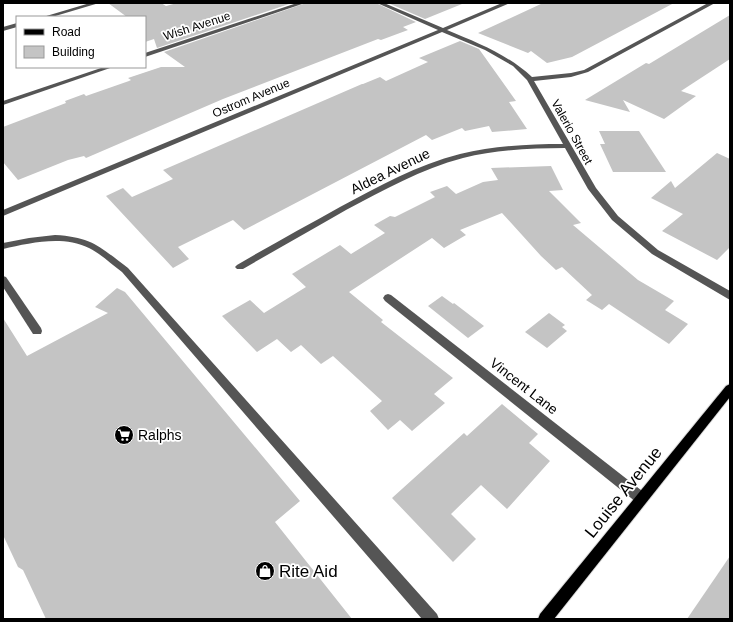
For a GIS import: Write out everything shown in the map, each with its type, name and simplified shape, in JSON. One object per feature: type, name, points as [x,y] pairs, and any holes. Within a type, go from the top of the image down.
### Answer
[{"type":"main road","name":"Louise Avenue","points":[[545,619],[730,389]]},
{"type":"street","points":[[50,16],[96,3]]},
{"type":"street","name":"Wish Avenue","points":[[146,55],[302,3]]},
{"type":"street","name":"Valerio Street","points":[[380,3],[498,54],[515,65],[530,79],[567,146],[596,195],[605,207],[623,226],[664,258],[730,296]]},
{"type":"street","name":"Ostrom Avenue","points":[[3,213],[507,3]]},
{"type":"street","points":[[530,79],[586,72],[712,3]]},
{"type":"street","points":[[3,29],[16,25]]},
{"type":"street","points":[[3,103],[107,68]]},
{"type":"street","name":"Aldea Avenue","points":[[240,267],[332,215],[418,170],[477,152],[516,147],[567,146]]},
{"type":"street","points":[[3,246],[26,240],[54,237],[81,242],[103,252],[125,270],[432,619]]},
{"type":"street","points":[[3,279],[37,331]]},
{"type":"street","name":"Vincent Lane","points":[[388,298],[641,498]]},
{"type":"building","points":[[108,3],[161,3],[166,6],[177,3],[292,3],[157,48],[154,39],[146,42],[146,16],[126,16]]},
{"type":"building","points":[[306,3],[376,3],[416,22],[403,27],[408,30],[381,40],[378,39],[223,99],[86,158],[84,156],[68,160],[18,180],[3,162],[3,127],[66,103],[65,101],[84,94],[86,96],[129,81],[131,80],[128,78],[161,67],[185,67],[164,52]]},
{"type":"building","points":[[388,3],[462,3],[462,4],[425,19]]},
{"type":"building","points":[[543,3],[674,3],[572,57],[547,63],[531,51],[528,53],[478,33]]},
{"type":"building","points":[[730,15],[730,59],[681,91],[696,96],[664,119],[623,100],[630,112],[585,100],[646,63],[649,64]]},
{"type":"building","points":[[460,41],[479,49],[516,101],[509,102],[527,129],[492,132],[489,126],[465,131],[462,128],[432,140],[426,135],[244,230],[233,220],[178,247],[189,259],[173,268],[106,196],[123,188],[132,197],[173,179],[163,170],[362,84],[380,77],[386,81],[428,62],[419,58]]},
{"type":"building","points":[[599,131],[639,131],[666,172],[613,172],[600,144],[605,144]]},
{"type":"building","points":[[717,153],[730,159],[730,247],[717,260],[662,231],[683,214],[651,198],[671,181],[675,188]]},
{"type":"building","points":[[551,166],[563,190],[549,191],[581,223],[573,225],[638,280],[674,301],[665,310],[688,324],[669,344],[609,304],[602,310],[586,300],[592,295],[562,267],[556,270],[541,256],[502,213],[460,230],[466,235],[444,248],[432,238],[349,292],[383,320],[381,322],[453,378],[434,394],[445,403],[412,431],[400,420],[388,430],[370,411],[382,401],[333,356],[321,364],[301,345],[291,352],[277,339],[257,352],[222,316],[250,300],[264,313],[306,287],[292,274],[340,245],[351,254],[385,233],[374,225],[390,216],[395,217],[435,197],[430,192],[447,186],[456,194],[483,182],[498,180],[491,168]]},
{"type":"building","name":"Ralphs","points":[[117,288],[125,292],[300,501],[275,522],[352,619],[46,619],[23,570],[18,567],[3,535],[3,318],[27,356],[108,313],[95,307]]},
{"type":"building","points":[[442,296],[453,304],[454,303],[484,326],[468,338],[428,306]]},
{"type":"building","points":[[549,313],[565,325],[562,327],[567,331],[547,348],[525,332]]},
{"type":"building","points":[[502,404],[538,434],[529,443],[550,461],[507,509],[481,485],[451,514],[476,539],[453,562],[392,498],[464,433],[467,436]]},
{"type":"building","points":[[730,556],[730,619],[687,619]]},
{"type":"place","name":"Ralphs","points":[[124,435]]},
{"type":"place","name":"Rite Aid","points":[[265,571]]}]
